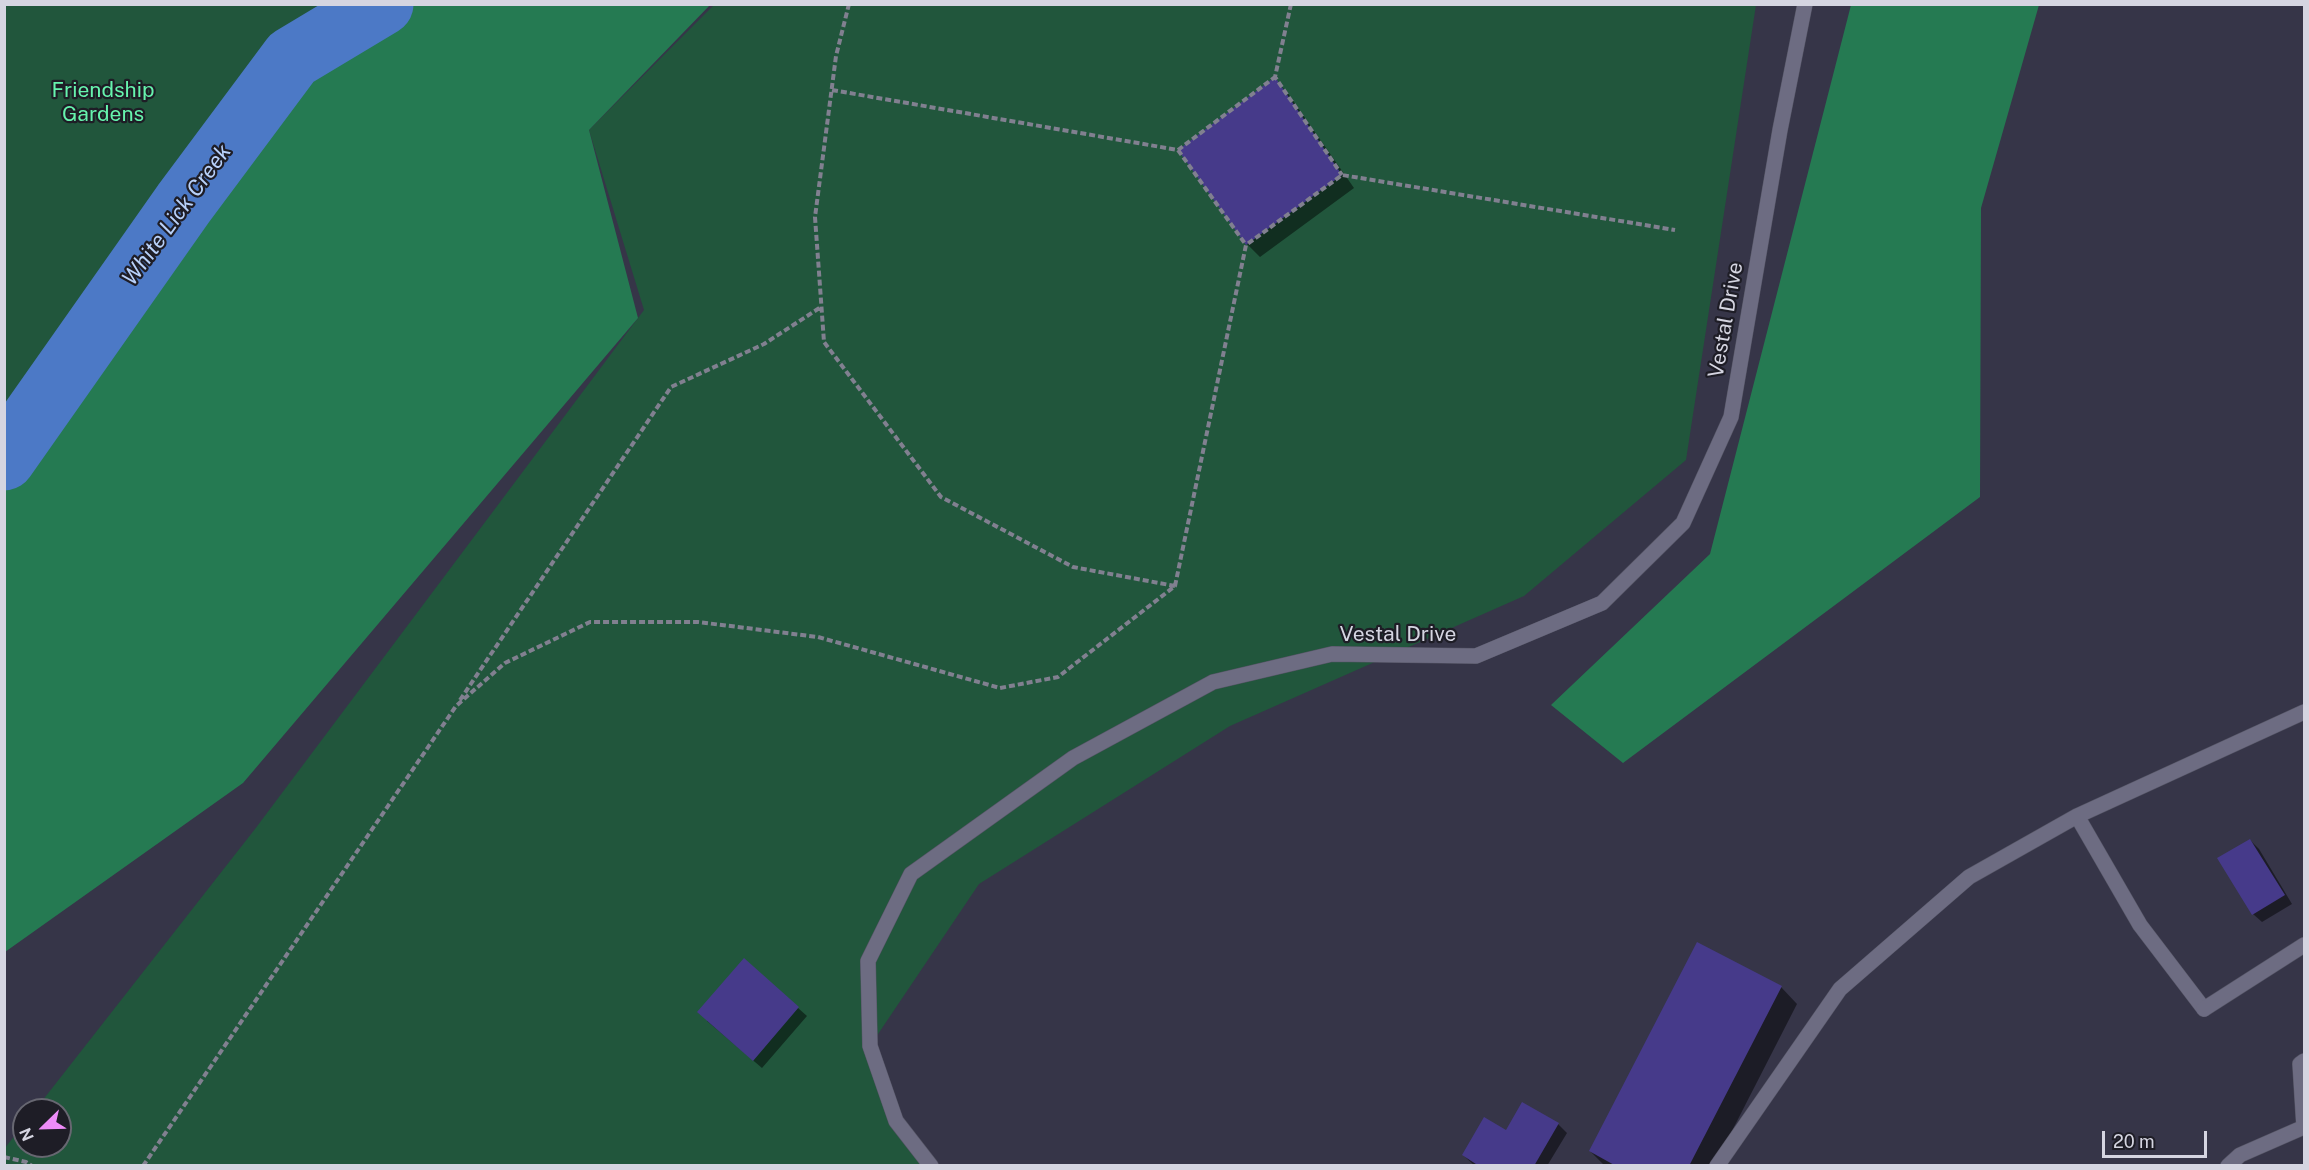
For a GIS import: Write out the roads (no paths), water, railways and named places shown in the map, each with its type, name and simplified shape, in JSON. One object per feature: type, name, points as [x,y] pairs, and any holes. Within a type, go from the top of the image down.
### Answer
[{"type":"street","name":"Vestal Drive","points":[[931,1166],[896,1121],[870,1046],[868,961],[911,874],[1073,758],[1213,682],[1332,654],[1476,656],[1602,603],[1683,523],[1731,417],[1804,4]]},
{"type":"street","points":[[1717,1166],[1840,989],[1969,877],[2077,816],[2304,712]]},
{"type":"street","points":[[2077,816],[2140,925],[2204,1009],[2304,945]]},
{"type":"street","points":[[2228,1166],[2240,1155],[2304,1127],[2300,1064],[2304,1061]]},
{"type":"waterway","name":"White Lick Creek","points":[[4,459],[184,203],[292,58],[382,4]]},
{"type":"park label","name":"Friendship Gardens","points":[[103,103]]}]
